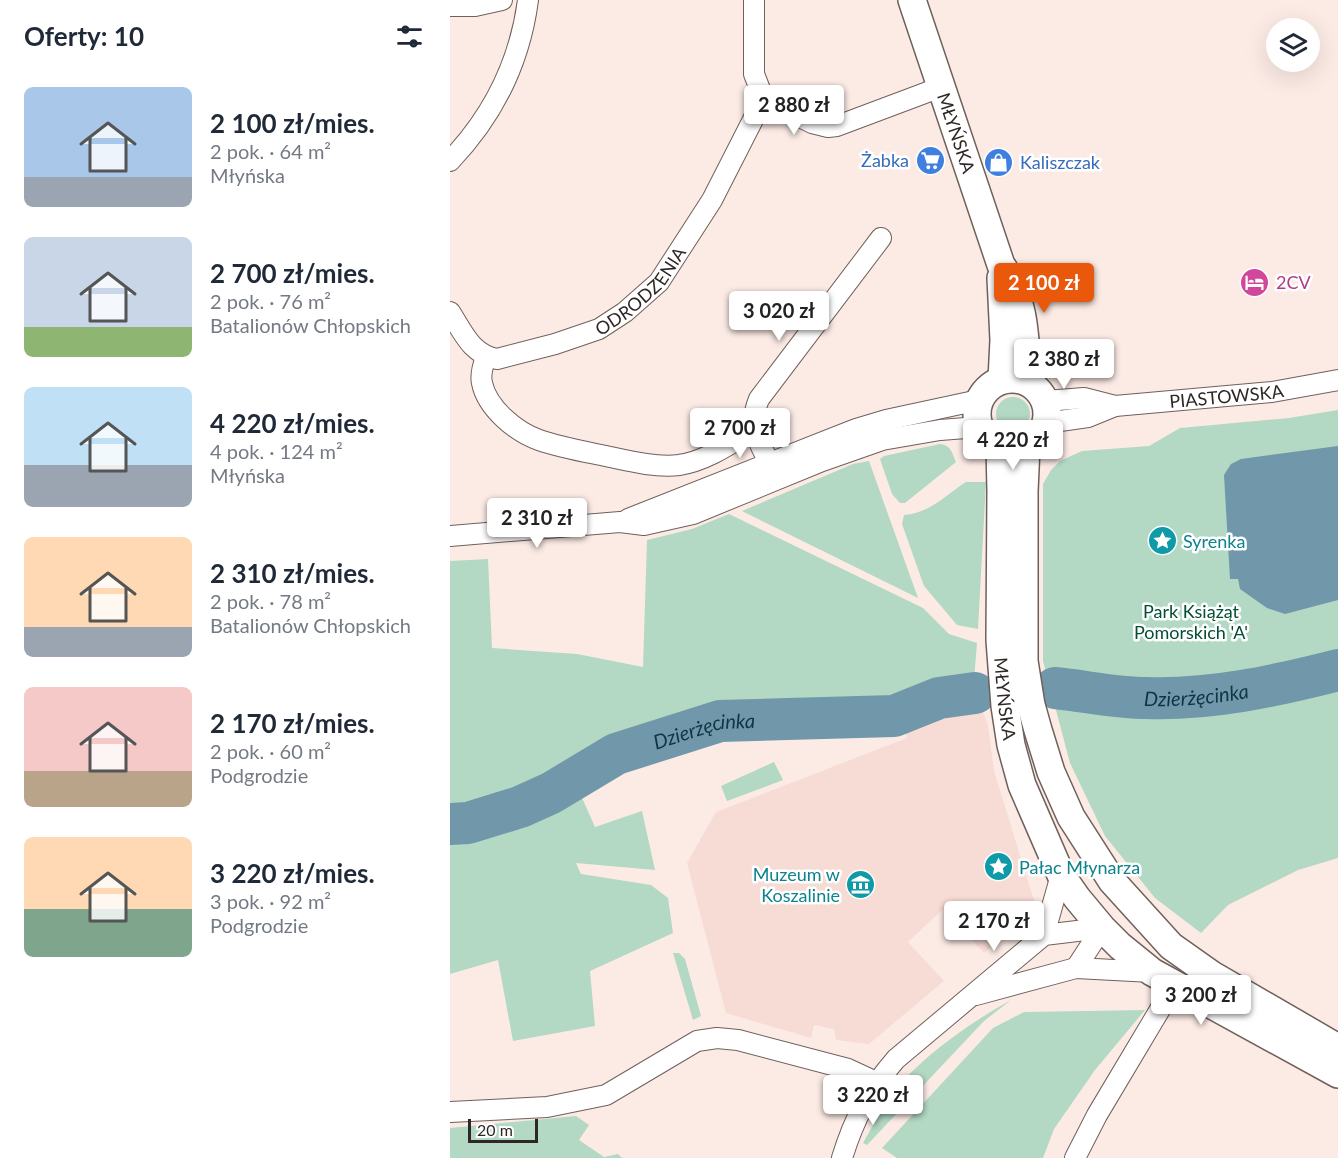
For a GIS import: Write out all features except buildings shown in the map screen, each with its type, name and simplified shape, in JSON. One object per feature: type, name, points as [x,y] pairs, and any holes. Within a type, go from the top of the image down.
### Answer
[{"type":"street","points":[[450,6],[475,6],[502,0]]},
{"type":"street","points":[[450,161],[477,128],[503,85],[519,46],[528,0]]},
{"type":"street","points":[[754,0],[754,74],[758,86],[765,96],[800,118],[828,127],[855,120],[941,87]]},
{"type":"street","name":"MŁYŃSKA","points":[[912,0],[1001,265],[1000,297],[1004,340],[1030,397]]},
{"type":"street","name":"ODRODZENIA","points":[[486,357],[497,359],[578,337],[599,328],[625,312],[659,282],[712,200],[765,96]]},
{"type":"street","points":[[769,462],[753,430],[753,414],[759,399],[881,237]]},
{"type":"street","points":[[450,312],[469,343],[486,357],[482,366],[482,383],[489,399],[500,414],[516,428],[537,439],[619,459],[666,465],[693,462],[708,456],[753,430]]},
{"type":"street","name":"PIASTOWSKA","points":[[1030,397],[1088,417],[1115,406],[1272,392],[1338,380]]},
{"type":"street","points":[[992,384],[1030,397],[1042,433],[1035,441],[1013,447],[984,436],[976,414],[979,400],[992,384]]},
{"type":"street","points":[[620,522],[856,429],[886,420],[979,400]]},
{"type":"street","points":[[450,536],[620,522],[644,525],[693,514],[822,461],[882,440],[940,430],[979,427]]},
{"type":"street","name":"MŁYŃSKA","points":[[1013,447],[1002,491],[1018,706],[1011,745],[1022,785],[1061,875],[1102,928],[1152,972],[1338,1074]]},
{"type":"street","name":"MŁYŃSKA","points":[[1018,706],[1071,817],[1112,881],[1171,946],[1212,975],[1338,1048]]},
{"type":"street","points":[[1044,935],[1061,875]]},
{"type":"street","points":[[1076,968],[1102,928],[1112,881]]},
{"type":"street","points":[[842,1158],[855,1119],[876,1082],[896,1059],[1044,935],[1102,928]]},
{"type":"street","name":"MŁYŃSKA","points":[[1102,928],[1171,946]]},
{"type":"street","points":[[968,998],[1076,968],[1152,972]]},
{"type":"street","points":[[1075,1158],[1097,1115],[1166,1001]]},
{"type":"street","points":[[450,1112],[547,1107],[606,1095],[697,1041],[717,1038],[738,1040],[848,1069],[876,1082]]},
{"type":"shaded area","name":"Muzeum w Koszalinie","points":[[981,707],[988,725],[994,771],[1035,904],[984,953],[943,909],[908,942],[944,981],[869,1044],[836,1040],[834,1029],[814,1025],[811,1038],[726,1013],[687,863],[716,812],[907,738],[903,720]]},
{"type":"green space","points":[[1013,397],[1025,402],[1030,414],[1025,426],[1013,431],[1001,426],[996,414],[1001,402]]},
{"type":"green space","name":"Park Książąt Pomorskich 'A'","points":[[1338,410],[1338,858],[1298,870],[1228,905],[1201,933],[1155,898],[1105,836],[1070,763],[1043,661],[1043,484],[1051,470],[1060,461],[1082,451],[1149,446],[1180,428],[1289,418]]},
{"type":"green space","points":[[940,444],[949,448],[956,462],[905,503],[900,503],[892,494],[880,459],[884,456]]},
{"type":"green space","points":[[869,461],[918,598],[742,511],[853,464]]},
{"type":"green space","points":[[966,482],[986,482],[978,629],[957,625],[924,586],[902,524],[904,515],[914,514],[930,507]]},
{"type":"green space","points":[[729,514],[923,608],[949,634],[977,643],[972,705],[693,727],[631,743],[549,794],[553,804],[579,791],[595,827],[642,811],[655,870],[576,863],[581,874],[651,885],[668,898],[673,933],[590,971],[595,1026],[513,1041],[498,960],[450,974],[450,561],[488,559],[492,648],[577,654],[643,667],[647,540],[692,529]]},
{"type":"green space","points":[[774,762],[783,780],[727,801],[721,786]]},
{"type":"green space","points":[[673,953],[679,953],[685,959],[701,1016],[693,1020]]},
{"type":"green space","points":[[1011,1000],[984,1021],[867,1145],[863,1143],[894,1091],[919,1065],[964,1029]]},
{"type":"green space","points":[[1145,1010],[1095,1070],[1054,1129],[1043,1158],[897,1158],[882,1148],[993,1028],[1024,1012]]},
{"type":"green space","points":[[576,1116],[589,1125],[579,1140],[604,1157],[618,1154],[622,1158],[450,1158],[450,1128]]},
{"type":"water","points":[[1338,446],[1338,600],[1285,614],[1267,608],[1240,589],[1238,579],[1230,579],[1224,475],[1231,464],[1241,459]]},
{"type":"water","points":[[878,703],[894,716],[892,727],[874,735],[846,731],[811,719]]},
{"type":"waterway","name":"Dzierżęcinka","points":[[1055,688],[1135,698],[1195,697],[1267,686],[1338,670]]},
{"type":"waterway","name":"Dzierżęcinka","points":[[450,824],[468,823],[520,807],[551,793],[616,754],[720,721],[894,716],[939,698],[975,693]]},
{"type":"place","name":"Żabka","points":[[930,160]]},
{"type":"place","name":"Kaliszczak","points":[[999,162]]},
{"type":"place","name":"2CV","points":[[1255,282]]},
{"type":"place","name":"Syrenka","points":[[1162,541]]},
{"type":"place","name":"Pałac Młynarza","points":[[998,867]]},
{"type":"place","name":"Muzeum w Koszalinie","points":[[861,884]]}]
